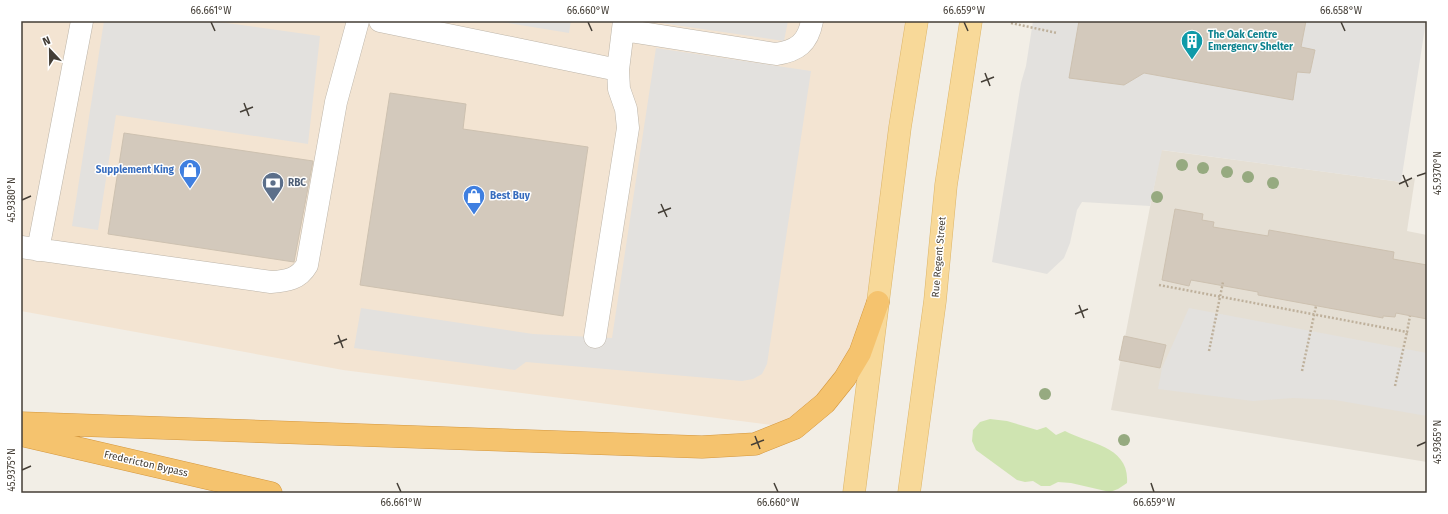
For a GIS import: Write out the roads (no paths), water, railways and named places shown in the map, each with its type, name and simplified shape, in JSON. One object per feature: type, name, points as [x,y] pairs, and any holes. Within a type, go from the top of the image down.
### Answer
[{"type":"highway","points":[[21,423],[694,447],[754,444],[795,428],[825,403],[845,378],[860,353],[878,302]]},
{"type":"highway","name":"Fredericton Bypass","points":[[21,435],[271,493]]},
{"type":"main road","points":[[854,493],[900,127],[917,21]]},
{"type":"main road","name":"Rue Regent Street","points":[[909,493],[935,301],[946,185],[971,21]]},
{"type":"lane","points":[[82,21],[30,249],[271,282],[284,282],[296,277],[303,272],[307,265],[336,102],[358,21]]},
{"type":"lane","points":[[380,21],[618,70]]},
{"type":"lane","points":[[595,337],[628,128],[626,109],[619,90],[618,70],[623,25],[776,54],[789,52],[800,46],[808,37],[812,21]]},
{"type":"place","name":"The Oak Centre Emergency Shelter","points":[[1192,60]]},
{"type":"place","name":"Supplement King","points":[[190,190]]},
{"type":"place","name":"RBC","points":[[273,202]]},
{"type":"place","name":"Best Buy","points":[[474,216]]}]
